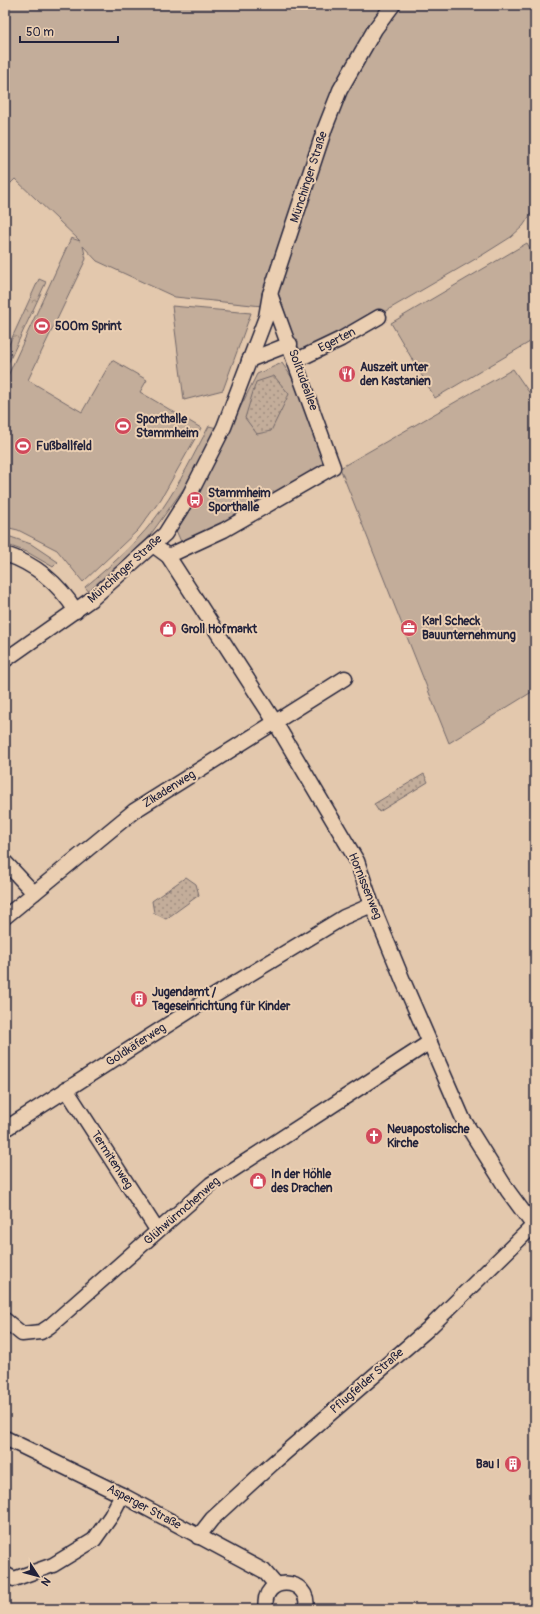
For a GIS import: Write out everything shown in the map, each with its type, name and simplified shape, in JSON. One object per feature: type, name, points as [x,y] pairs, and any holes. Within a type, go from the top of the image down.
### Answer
[{"type":"street","name":"Münchinger Straße","points":[[5,660],[76,612],[153,545],[164,534],[189,496],[214,450],[224,427],[266,317],[270,294],[325,128],[340,90],[375,28],[393,5]]},
{"type":"street","name":"Solitudeallee","points":[[270,294],[290,344],[334,467]]},
{"type":"street","name":"Egerten","points":[[295,361],[341,339],[379,317]]},
{"type":"street","points":[[249,360],[290,344]]},
{"type":"street","name":"Münchinger Straße","points":[[168,556],[224,530],[334,467]]},
{"type":"street","name":"Hornissenweg","points":[[153,545],[168,556],[275,722],[357,861],[372,905],[463,1118],[508,1191],[534,1225]]},
{"type":"street","points":[[5,554],[18,558],[54,582],[76,612]]},
{"type":"street","name":"Zikadenweg","points":[[5,917],[134,811],[345,678]]},
{"type":"street","points":[[5,862],[34,893]]},
{"type":"street","name":"Goldkäferweg","points":[[5,1129],[194,1008],[337,921],[372,905]]},
{"type":"street","name":"Glühwürmchenweg","points":[[5,1320],[22,1334],[41,1332],[104,1280],[211,1184],[430,1042]]},
{"type":"street","name":"Termitenweg","points":[[66,1089],[158,1230]]},
{"type":"street","name":"Pflugfelder Straße","points":[[198,1537],[212,1519],[272,1464],[428,1329],[534,1225]]},
{"type":"street","name":"Asperger Straße","points":[[5,1438],[122,1495],[264,1571],[276,1585]]},
{"type":"street","points":[[5,1574],[14,1578],[53,1565],[94,1540],[111,1516],[122,1495]]},
{"type":"street","points":[[266,1609],[266,1596],[276,1585],[286,1583],[296,1586],[304,1593],[307,1602],[306,1609]]},
{"type":"green space","points":[[5,5],[535,5],[535,208],[523,226],[511,237],[365,323],[307,351],[301,350],[295,342],[279,295],[262,306],[175,297],[97,261],[83,246],[86,259],[28,380],[82,412],[112,360],[147,380],[140,392],[201,428],[161,499],[138,530],[83,582],[57,550],[18,530],[5,527],[5,382],[71,238],[80,241],[15,179],[5,189]]},
{"type":"green space","points":[[527,243],[535,257],[535,339],[435,398],[391,323]]},
{"type":"green space","points":[[39,279],[46,282],[5,370],[5,353]]},
{"type":"green space","points":[[172,306],[251,313],[223,390],[184,400]]},
{"type":"green space","points":[[282,363],[301,391],[326,463],[223,525],[182,544],[175,528],[226,436],[257,374]]},
{"type":"green space","points":[[513,369],[535,401],[535,690],[449,743],[340,468]]},
{"type":"green space","points":[[274,376],[289,394],[271,431],[257,434],[245,418],[256,382]]},
{"type":"green space","points":[[209,426],[217,428],[184,488],[148,538],[90,593],[85,587],[126,551],[145,531],[162,509],[181,479]]},
{"type":"green space","points":[[5,535],[31,544],[58,562],[53,567],[27,552],[5,544]]},
{"type":"green space","points":[[424,774],[428,782],[379,812],[374,804]]},
{"type":"green space","points":[[186,877],[196,884],[199,895],[166,919],[154,913],[152,901]]},
{"type":"place","name":"500m Sprint","points":[[42,326]]},
{"type":"place","name":"Auszeit unter den Kastanien","points":[[347,374]]},
{"type":"place","name":"Sporthalle Stammheim","points":[[123,426]]},
{"type":"place","name":"Fußballfeld","points":[[23,446]]},
{"type":"place","name":"Stammheim Sporthalle","points":[[195,500]]},
{"type":"place","name":"Karl Scheck Bauunternehmung","points":[[409,628]]},
{"type":"place","name":"Groll Hofmarkt","points":[[168,629]]},
{"type":"place","name":"Jugendamt / Tageseinrichtung für Kinder","points":[[139,999]]},
{"type":"place","name":"Neuapostolische Kirche","points":[[374,1136]]},
{"type":"place","name":"In der Höhle des Drachen","points":[[258,1181]]},
{"type":"place","name":"Bau I","points":[[513,1464]]}]
